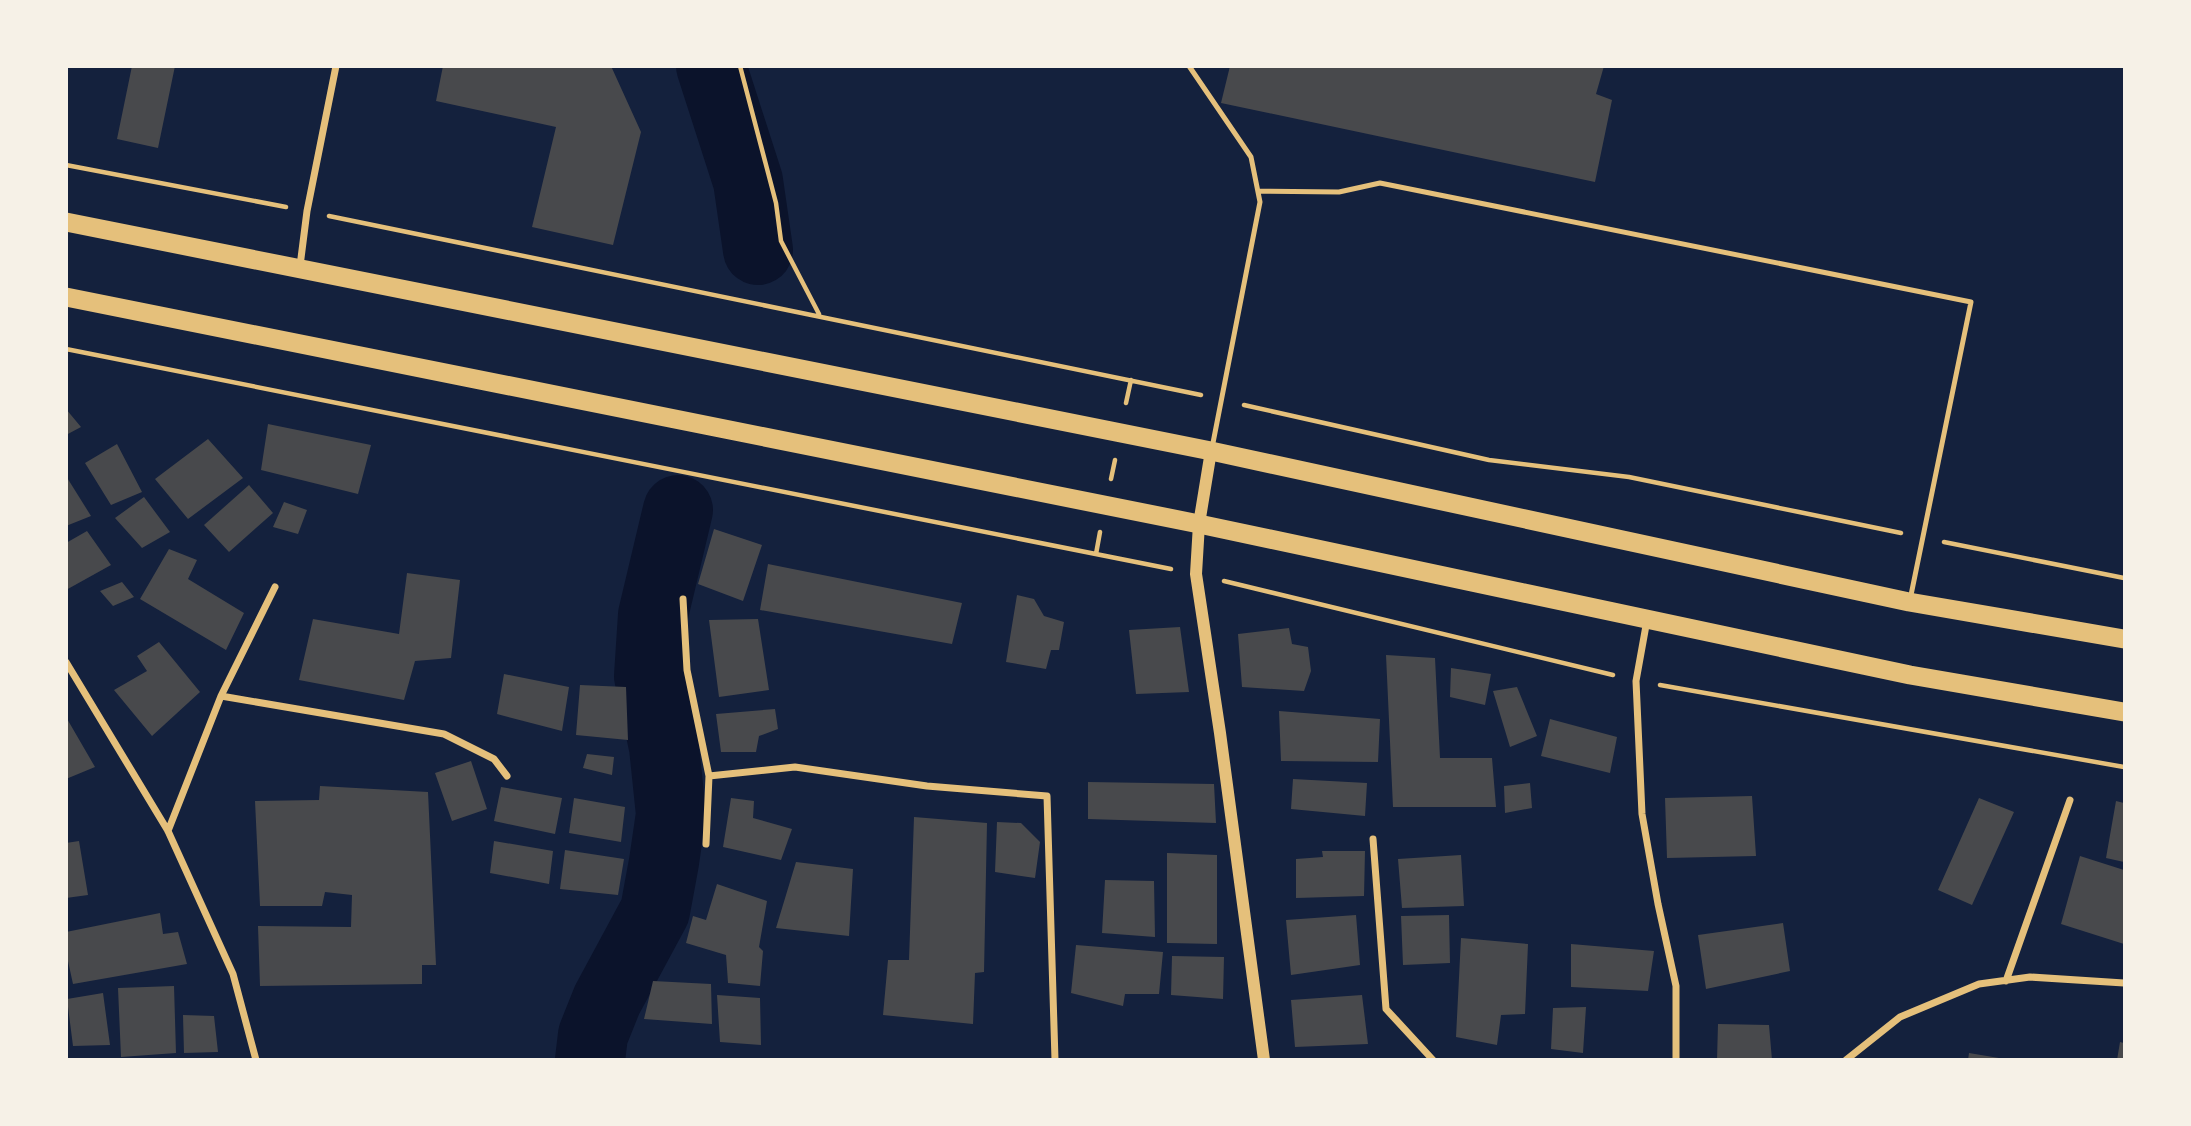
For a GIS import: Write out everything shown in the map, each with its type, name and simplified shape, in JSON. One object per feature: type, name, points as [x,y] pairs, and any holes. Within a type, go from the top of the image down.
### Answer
[{"type":"highway","points":[[66,222],[1211,451],[1909,602],[2124,639]]},
{"type":"highway","points":[[66,297],[1199,524],[1910,674],[2124,712]]},
{"type":"street","points":[[300,270],[307,211],[336,66]]},
{"type":"street","points":[[1211,451],[1199,524],[1196,574],[1264,1059]]},
{"type":"street","points":[[168,831],[221,696],[275,587]]},
{"type":"street","points":[[683,599],[687,670],[709,776],[706,844]]},
{"type":"street","points":[[1648,620],[1636,681],[1642,814],[1676,986],[1676,1059]]},
{"type":"street","points":[[66,662],[168,831],[233,974],[256,1059]]},
{"type":"street","points":[[221,696],[444,734],[494,759],[507,776]]},
{"type":"street","points":[[709,776],[794,767],[927,786],[1047,796],[1055,1059]]},
{"type":"street","points":[[2006,981],[2070,800]]},
{"type":"street","points":[[1373,839],[1386,1009],[1433,1059]]},
{"type":"street","points":[[1846,1059],[1899,1017],[1979,984],[2030,977],[2124,983]]},
{"type":"lane","points":[[1189,66],[1251,157],[1260,202],[1211,451]]},
{"type":"lane","points":[[1258,191],[1339,192],[1380,183],[1971,302],[1909,602]]},
{"type":"path","points":[[740,66],[776,202],[781,241],[819,315]]},
{"type":"path","points":[[66,165],[307,211]]},
{"type":"path","points":[[66,349],[1196,574],[1636,681],[2124,767]]},
{"type":"path","points":[[1096,555],[1131,380]]},
{"type":"building","points":[[132,66],[175,66],[158,148],[117,139]]},
{"type":"building","points":[[443,66],[611,66],[641,132],[613,245],[532,227],[556,127],[436,101]]},
{"type":"building","points":[[1230,66],[1604,66],[1596,94],[1612,100],[1595,182],[1221,103]]},
{"type":"building","points":[[66,409],[81,427],[66,435]]},
{"type":"building","points":[[268,424],[371,445],[358,494],[261,470]]},
{"type":"building","points":[[208,439],[243,478],[188,519],[155,479]]},
{"type":"building","points":[[117,444],[142,492],[111,505],[85,463]]},
{"type":"building","points":[[66,476],[91,516],[66,526]]},
{"type":"building","points":[[249,485],[273,513],[229,552],[204,525]]},
{"type":"building","points":[[144,497],[170,532],[142,548],[115,518]]},
{"type":"building","points":[[284,502],[307,510],[298,534],[273,527]]},
{"type":"building","points":[[714,529],[762,545],[743,601],[698,584]]},
{"type":"building","points":[[87,531],[111,565],[66,590],[66,543]]},
{"type":"building","points":[[169,549],[197,560],[188,579],[244,613],[226,650],[140,599]]},
{"type":"building","points":[[768,564],[962,603],[952,644],[760,610]]},
{"type":"building","points":[[407,573],[460,580],[451,658],[415,661],[404,700],[299,680],[313,619],[399,634]]},
{"type":"building","points":[[122,582],[134,597],[113,606],[100,591]]},
{"type":"building","points":[[1017,595],[1034,599],[1044,616],[1064,622],[1059,650],[1051,650],[1046,669],[1006,662]]},
{"type":"building","points":[[758,619],[769,690],[719,697],[709,620]]},
{"type":"building","points":[[1180,627],[1189,692],[1136,694],[1129,630]]},
{"type":"building","points":[[1289,628],[1292,644],[1308,647],[1311,671],[1304,691],[1242,687],[1238,634]]},
{"type":"building","points":[[159,642],[200,692],[152,736],[114,690],[147,671],[137,656]]},
{"type":"building","points":[[1386,655],[1435,658],[1440,758],[1492,758],[1496,807],[1393,807]]},
{"type":"building","points":[[1451,668],[1491,674],[1485,705],[1450,697]]},
{"type":"building","points":[[504,674],[569,687],[562,731],[497,714]]},
{"type":"building","points":[[580,685],[626,687],[628,740],[576,735]]},
{"type":"building","points":[[1517,687],[1537,736],[1510,747],[1493,691]]},
{"type":"building","points":[[775,709],[778,729],[759,736],[756,752],[721,752],[716,714]]},
{"type":"building","points":[[1279,711],[1380,719],[1378,762],[1281,761]]},
{"type":"building","points":[[66,717],[95,767],[66,779]]},
{"type":"building","points":[[1550,719],[1617,737],[1610,773],[1541,756]]},
{"type":"building","points":[[587,754],[614,757],[612,775],[583,768]]},
{"type":"building","points":[[471,761],[487,809],[452,821],[435,773]]},
{"type":"building","points":[[1293,779],[1367,783],[1365,816],[1291,809]]},
{"type":"building","points":[[1088,782],[1214,784],[1216,823],[1088,819]]},
{"type":"building","points":[[1530,783],[1532,808],[1505,813],[1504,786]]},
{"type":"building","points":[[320,786],[428,792],[436,965],[422,965],[422,984],[260,986],[258,926],[351,927],[352,895],[325,892],[322,906],[260,906],[255,801],[319,800]]},
{"type":"building","points":[[501,787],[562,798],[555,834],[494,821]]},
{"type":"building","points":[[1752,796],[1756,856],[1667,858],[1665,798]]},
{"type":"building","points":[[574,798],[625,807],[621,842],[569,833]]},
{"type":"building","points":[[731,798],[754,801],[753,818],[792,829],[781,860],[723,847]]},
{"type":"building","points":[[1979,798],[2014,812],[1972,905],[1938,890]]},
{"type":"building","points":[[2116,801],[2124,803],[2124,862],[2106,858]]},
{"type":"building","points":[[914,817],[987,823],[984,972],[975,973],[973,1024],[883,1015],[888,960],[909,960]]},
{"type":"building","points":[[997,822],[1021,823],[1040,842],[1035,878],[995,872]]},
{"type":"building","points":[[79,841],[88,895],[66,898],[66,843]]},
{"type":"building","points":[[494,841],[553,851],[549,884],[490,873]]},
{"type":"building","points":[[565,850],[624,859],[618,895],[560,889]]},
{"type":"building","points":[[1322,851],[1365,851],[1364,896],[1296,898],[1296,859],[1323,857]]},
{"type":"building","points":[[1167,853],[1217,855],[1217,944],[1167,943]]},
{"type":"building","points":[[1461,855],[1464,906],[1402,908],[1398,859]]},
{"type":"building","points":[[2080,856],[2124,870],[2124,944],[2061,924]]},
{"type":"building","points":[[796,862],[853,869],[849,936],[776,928]]},
{"type":"building","points":[[1105,880],[1154,881],[1155,937],[1102,933]]},
{"type":"building","points":[[717,884],[767,901],[759,947],[763,951],[760,986],[728,983],[726,955],[686,943],[693,916],[706,920]]},
{"type":"building","points":[[160,913],[163,934],[178,932],[187,964],[73,984],[66,952],[66,932]]},
{"type":"building","points":[[1356,915],[1360,965],[1291,975],[1286,920]]},
{"type":"building","points":[[1449,915],[1450,963],[1403,965],[1401,916]]},
{"type":"building","points":[[1783,923],[1790,971],[1706,989],[1698,935]]},
{"type":"building","points":[[1461,938],[1528,944],[1525,1014],[1501,1015],[1497,1045],[1456,1037]]},
{"type":"building","points":[[1571,944],[1654,951],[1648,991],[1571,987]]},
{"type":"building","points":[[1076,945],[1163,952],[1159,994],[1125,994],[1123,1006],[1071,993]]},
{"type":"building","points":[[1172,956],[1224,957],[1223,999],[1171,995]]},
{"type":"building","points":[[653,981],[711,984],[712,1024],[644,1019]]},
{"type":"building","points":[[174,986],[176,1053],[121,1057],[118,988]]},
{"type":"building","points":[[103,993],[110,1045],[73,1046],[67,999]]},
{"type":"building","points":[[717,995],[760,998],[761,1045],[720,1042]]},
{"type":"building","points":[[1362,995],[1368,1044],[1295,1047],[1291,1000]]},
{"type":"building","points":[[1586,1007],[1583,1053],[1551,1049],[1553,1008]]},
{"type":"building","points":[[183,1015],[214,1016],[218,1052],[184,1053]]},
{"type":"building","points":[[1718,1024],[1769,1025],[1772,1060],[1717,1060]]},
{"type":"building","points":[[2120,1042],[2124,1043],[2124,1060],[2117,1060]]},
{"type":"building","points":[[1969,1053],[1999,1058],[1999,1060],[1968,1060]]},
{"type":"waterway","points":[[711,66],[748,181],[758,250]]},
{"type":"waterway","points":[[590,1060],[593,1035],[607,1000],[655,911],[664,862],[671,814],[664,747],[649,676],[653,615],[678,510]]}]
